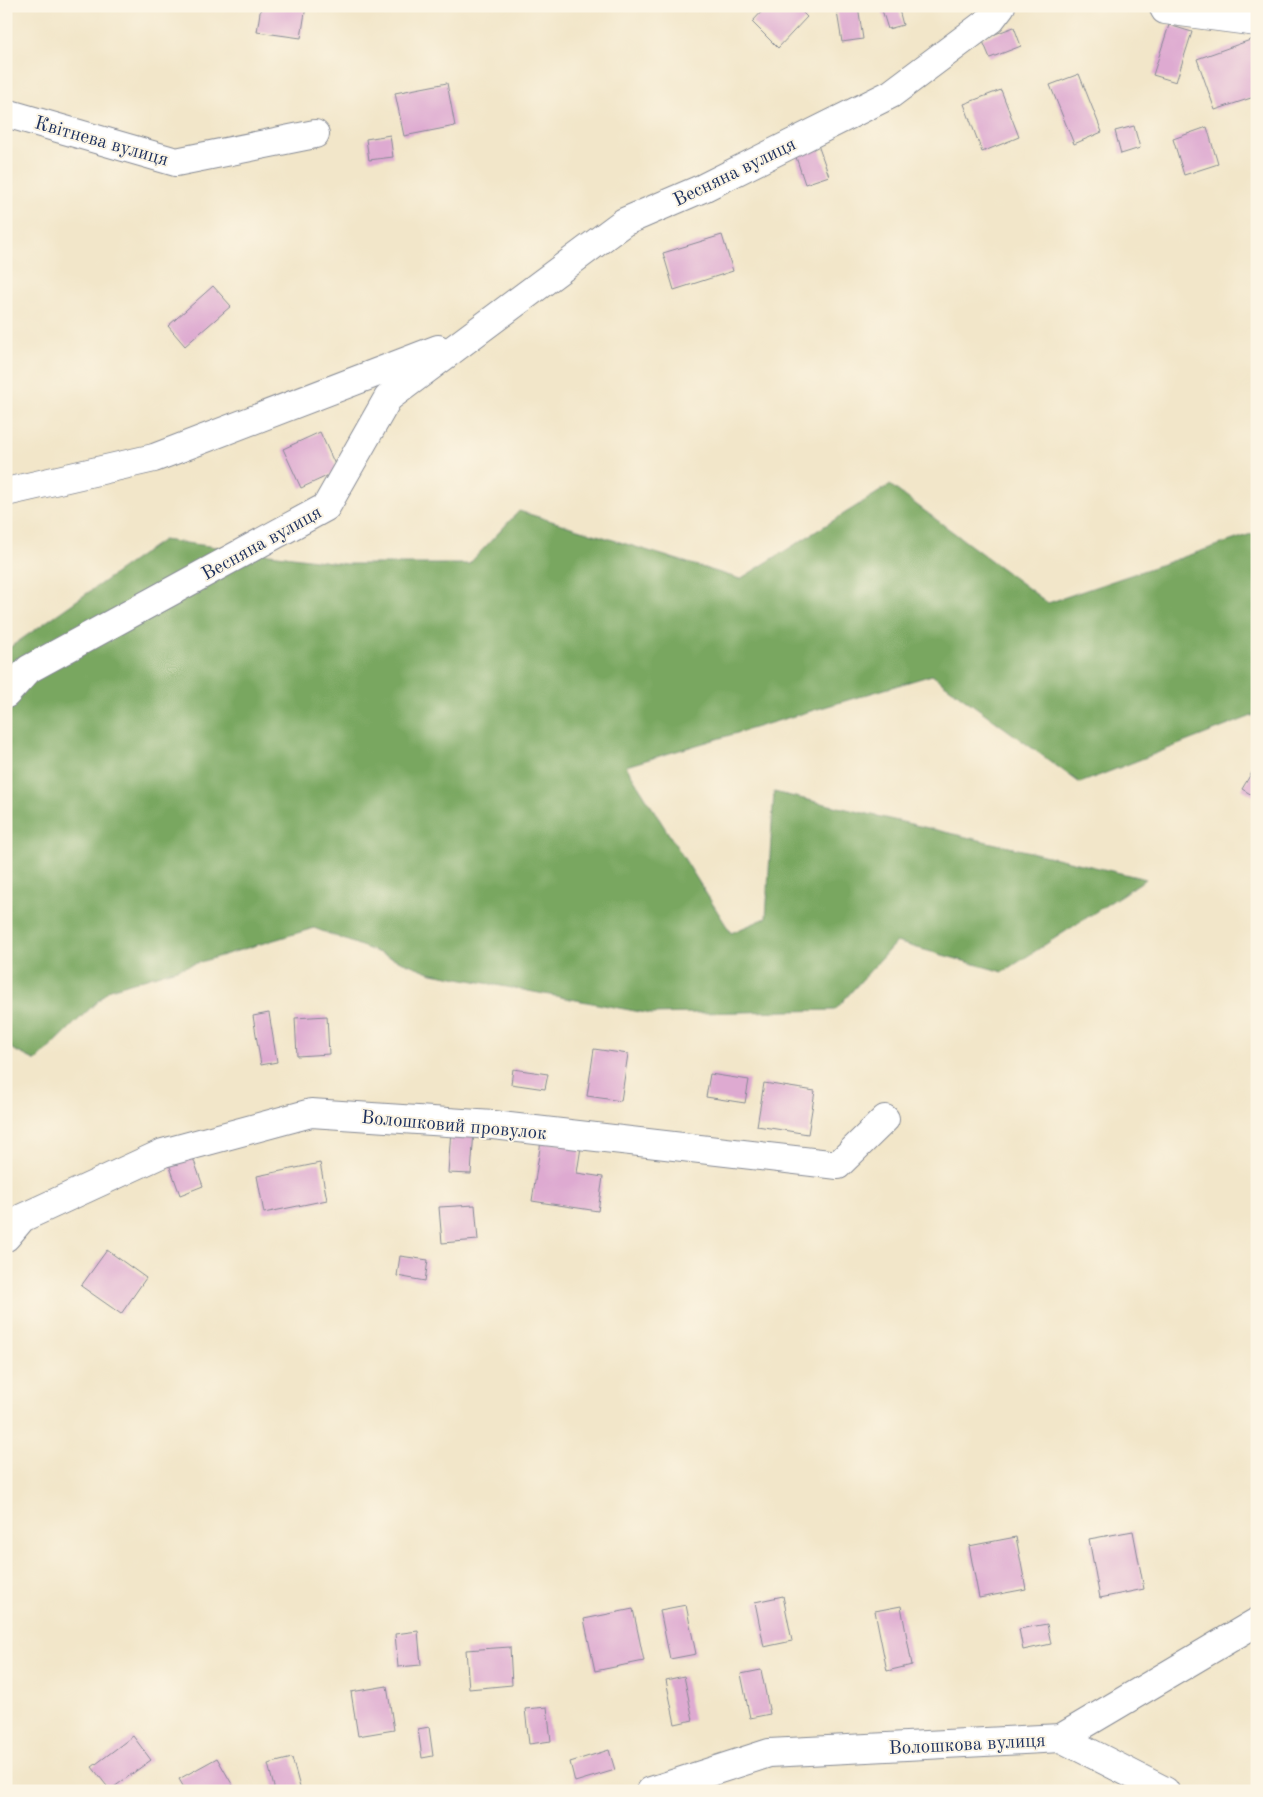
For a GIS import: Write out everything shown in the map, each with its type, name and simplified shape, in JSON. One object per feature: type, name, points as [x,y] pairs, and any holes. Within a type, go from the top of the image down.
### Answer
[{"type":"street","name":"Весняна вулиця","points":[[6,694],[29,669],[326,507],[388,398],[624,222],[704,188],[891,94],[991,19],[1001,6]]},
{"type":"street","points":[[1163,6],[1165,10],[1257,22]]},
{"type":"street","name":"Квітнева вулиця","points":[[6,113],[176,162],[316,134]]},
{"type":"street","name":"Весняна вулиця","points":[[6,492],[154,458],[468,338]]},
{"type":"street","name":"Волошковий провулок","points":[[14,1227],[163,1153],[311,1113],[493,1125],[838,1165],[885,1119]]},
{"type":"street","name":"Волошкова вулиця","points":[[651,1791],[769,1754],[1061,1738],[1257,1622]]},
{"type":"street","points":[[1061,1738],[1165,1791]]},
{"type":"green space","points":[[890,485],[1048,603],[1257,532],[1257,714],[1080,783],[932,675],[626,766],[731,933],[766,918],[774,792],[1146,879],[1003,972],[896,942],[835,1010],[651,1014],[432,973],[314,928],[110,989],[36,1061],[6,1046],[6,650],[163,540],[346,564],[469,564],[519,511],[740,579]]},
{"type":"building","points":[[261,6],[306,6],[301,38],[257,32]]},
{"type":"building","points":[[767,6],[796,6],[807,17],[778,48],[752,22]]},
{"type":"building","points":[[836,6],[858,6],[863,39],[842,42]]},
{"type":"building","points":[[898,6],[903,25],[888,29],[882,10]]},
{"type":"building","points":[[1169,25],[1192,32],[1176,82],[1153,75]]},
{"type":"building","points":[[1014,27],[1021,46],[990,58],[982,39]]},
{"type":"building","points":[[1256,38],[1257,96],[1215,110],[1197,59]]},
{"type":"building","points":[[1079,74],[1102,132],[1074,144],[1050,85]]},
{"type":"building","points":[[447,83],[455,126],[404,136],[395,93]]},
{"type":"building","points":[[1001,90],[1019,137],[982,152],[964,104]]},
{"type":"building","points":[[1134,126],[1140,148],[1121,154],[1115,131]]},
{"type":"building","points":[[1207,127],[1218,164],[1184,175],[1173,139]]},
{"type":"building","points":[[390,135],[393,157],[369,160],[366,139]]},
{"type":"building","points":[[817,142],[829,176],[805,184],[794,151]]},
{"type":"building","points":[[722,235],[733,271],[674,290],[663,253]]},
{"type":"building","points":[[213,286],[231,306],[185,346],[168,326]]},
{"type":"building","points":[[320,432],[338,471],[301,488],[283,449]]},
{"type":"building","points":[[1257,764],[1257,798],[1242,789]]},
{"type":"building","points":[[269,1013],[277,1062],[261,1065],[253,1016]]},
{"type":"building","points":[[327,1016],[329,1054],[297,1056],[295,1018]]},
{"type":"building","points":[[594,1049],[628,1054],[621,1101],[587,1096]]},
{"type":"building","points":[[513,1069],[548,1074],[545,1089],[511,1084]]},
{"type":"building","points":[[710,1074],[749,1080],[745,1103],[706,1097]]},
{"type":"building","points":[[764,1083],[815,1091],[808,1134],[757,1126]]},
{"type":"building","points":[[451,1129],[474,1130],[471,1174],[448,1173]]},
{"type":"building","points":[[541,1141],[581,1147],[577,1173],[603,1177],[598,1211],[532,1201]]},
{"type":"building","points":[[192,1155],[203,1186],[180,1195],[169,1164]]},
{"type":"building","points":[[320,1163],[327,1200],[264,1213],[257,1176]]},
{"type":"building","points":[[475,1205],[478,1240],[442,1243],[439,1207]]},
{"type":"building","points":[[107,1250],[146,1278],[121,1314],[81,1286]]},
{"type":"building","points":[[400,1256],[428,1260],[425,1281],[397,1276]]},
{"type":"building","points":[[1133,1531],[1144,1589],[1100,1598],[1089,1539]]},
{"type":"building","points":[[1016,1537],[1026,1589],[979,1598],[969,1546]]},
{"type":"building","points":[[783,1596],[792,1641],[764,1647],[755,1602]]},
{"type":"building","points":[[686,1605],[696,1654],[670,1659],[660,1610]]},
{"type":"building","points":[[901,1606],[912,1665],[887,1671],[875,1611]]},
{"type":"building","points":[[633,1609],[644,1661],[595,1671],[584,1619]]},
{"type":"building","points":[[1047,1624],[1051,1644],[1023,1650],[1019,1629]]},
{"type":"building","points":[[418,1631],[421,1665],[398,1667],[395,1634]]},
{"type":"building","points":[[510,1647],[512,1685],[469,1689],[466,1650]]},
{"type":"building","points":[[761,1670],[770,1714],[750,1718],[741,1674]]},
{"type":"building","points":[[684,1676],[693,1720],[675,1724],[666,1680]]},
{"type":"building","points":[[387,1686],[394,1730],[358,1736],[351,1692]]},
{"type":"building","points":[[547,1707],[551,1741],[529,1744],[525,1709]]},
{"type":"building","points":[[429,1727],[433,1756],[422,1758],[418,1729]]},
{"type":"building","points":[[133,1736],[151,1760],[110,1790],[92,1767]]},
{"type":"building","points":[[609,1750],[615,1770],[575,1782],[570,1762]]},
{"type":"building","points":[[217,1758],[236,1791],[186,1791],[179,1779]]},
{"type":"building","points":[[292,1758],[301,1791],[275,1791],[268,1764]]}]
